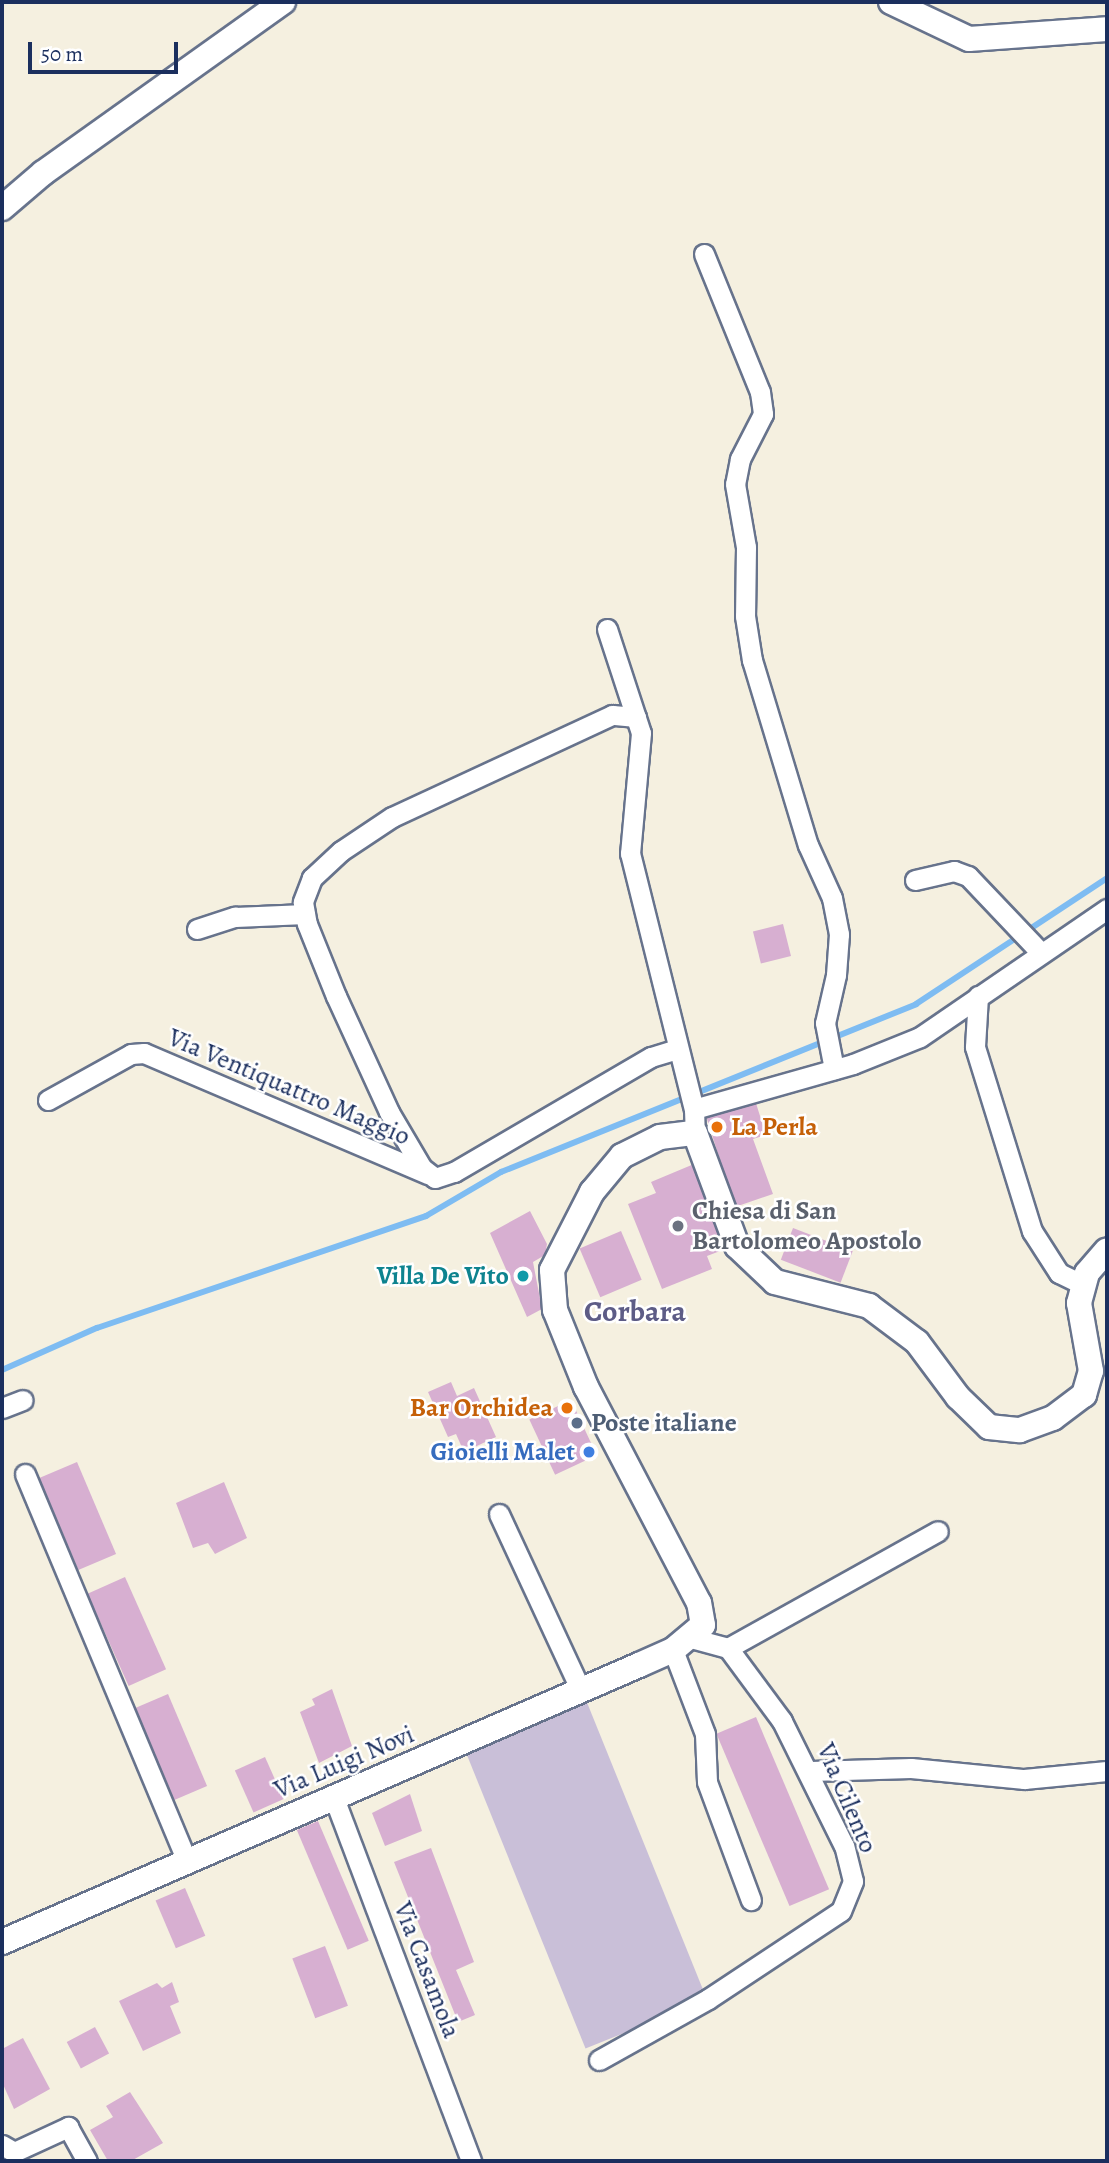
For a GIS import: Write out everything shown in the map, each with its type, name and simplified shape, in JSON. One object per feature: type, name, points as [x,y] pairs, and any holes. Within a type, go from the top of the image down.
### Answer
[{"type":"main road","points":[[2,208],[43,173],[283,2]]},
{"type":"main road","points":[[891,2],[969,39],[1107,29]]},
{"type":"main road","points":[[689,1637],[699,1603],[586,1387],[555,1310],[552,1270],[592,1192],[622,1156],[695,1121],[737,1246],[775,1282],[869,1306],[917,1342],[958,1397],[989,1427],[1020,1430],[1054,1418],[1084,1395],[1091,1371],[1079,1303],[1087,1273],[1107,1250]]},
{"type":"main road","name":"Via Luigi Novi","points":[[2,1942],[582,1691],[689,1637]]},
{"type":"street","points":[[704,254],[760,392],[763,414],[740,459],[735,484],[746,547],[745,616],[752,660],[800,819],[826,881],[837,922],[836,975],[825,1023],[834,1069]]},
{"type":"street","points":[[607,629],[640,733],[630,853],[695,1121],[920,1037],[978,996],[1028,939],[1107,909]]},
{"type":"street","points":[[636,717],[612,715],[392,817],[341,851],[312,878],[303,902],[336,996],[389,1112],[429,1173],[454,1172],[651,1057],[677,1049]]},
{"type":"street","points":[[915,880],[954,871],[968,876],[1028,939]]},
{"type":"street","points":[[197,929],[235,917],[305,914]]},
{"type":"street","points":[[978,996],[975,1046],[1032,1231],[1059,1273],[1084,1285]]},
{"type":"street","name":"Via Ventiquattro Maggio","points":[[48,1100],[131,1055],[144,1053],[429,1173]]},
{"type":"street","points":[[2,1408],[23,1400]]},
{"type":"street","points":[[25,1474],[187,1862]]},
{"type":"street","points":[[499,1514],[582,1691]]},
{"type":"street","points":[[751,1900],[707,1782],[705,1734],[689,1637],[729,1648],[938,1531]]},
{"type":"street","name":"Via Cilento","points":[[599,2060],[708,1999],[841,1911],[853,1881],[844,1846],[810,1771],[782,1721],[729,1648]]},
{"type":"street","points":[[810,1771],[911,1768],[1024,1779],[1107,1771]]},
{"type":"street","name":"Via Casamola","points":[[334,1798],[471,2161]]},
{"type":"street","points":[[2,2145],[14,2152],[68,2127],[87,2161]]},
{"type":"shaded area","points":[[586,1700],[707,1999],[586,2049],[465,1749]]},
{"type":"building","points":[[783,924],[791,956],[761,964],[753,931]]},
{"type":"building","points":[[755,1100],[766,1135],[753,1139],[773,1194],[735,1207],[706,1116]]},
{"type":"building","name":"Chiesa di San Bartolomeo Apostolo","points":[[694,1164],[728,1248],[707,1256],[712,1269],[662,1289],[628,1204],[656,1193],[651,1182]]},
{"type":"building","name":"Villa De Vito","points":[[530,1211],[547,1244],[545,1255],[533,1262],[542,1309],[527,1317],[490,1233]]},
{"type":"building","points":[[793,1228],[853,1251],[841,1283],[781,1260]]},
{"type":"building","points":[[621,1231],[642,1280],[600,1297],[580,1249]]},
{"type":"building","points":[[451,1382],[457,1396],[474,1388],[496,1437],[464,1452],[456,1434],[448,1437],[428,1392]]},
{"type":"building","points":[[571,1400],[597,1455],[555,1475],[529,1419]]},
{"type":"building","points":[[77,1462],[116,1554],[78,1570],[39,1478]]},
{"type":"building","points":[[224,1482],[247,1538],[215,1554],[208,1543],[193,1548],[176,1503]]},
{"type":"building","points":[[125,1577],[166,1669],[129,1686],[88,1594]]},
{"type":"building","points":[[332,1689],[352,1746],[319,1763],[300,1712],[315,1705],[312,1699]]},
{"type":"building","points":[[168,1694],[207,1786],[170,1802],[131,1710]]},
{"type":"building","points":[[756,1717],[829,1889],[789,1906],[716,1734]]},
{"type":"building","points":[[265,1757],[284,1799],[254,1812],[235,1770]]},
{"type":"building","points":[[410,1794],[422,1831],[385,1846],[372,1813]]},
{"type":"building","points":[[318,1821],[369,1941],[348,1950],[297,1830]]},
{"type":"building","points":[[431,1848],[474,1962],[456,1970],[475,2015],[458,2022],[394,1862]]},
{"type":"building","points":[[185,1888],[205,1936],[176,1948],[156,1901]]},
{"type":"building","points":[[325,1946],[348,2006],[315,2018],[292,1959]]},
{"type":"building","points":[[172,1982],[179,2002],[170,2006],[181,2033],[143,2051],[119,2001],[157,1983],[162,1988]]},
{"type":"building","points":[[95,2027],[109,2053],[81,2069],[67,2042]]},
{"type":"building","points":[[23,2038],[50,2089],[14,2109],[2,2082],[2,2049]]},
{"type":"building","points":[[130,2092],[163,2143],[131,2161],[108,2161],[90,2130],[113,2117],[106,2106]]},
{"type":"waterway","points":[[2,1370],[97,1328],[426,1216],[501,1172],[916,1004],[1107,878]]},
{"type":"place","name":"La Perla","points":[[717,1127]]},
{"type":"place","name":"Chiesa di San Bartolomeo Apostolo","points":[[678,1226]]},
{"type":"place","name":"Villa De Vito","points":[[523,1276]]},
{"type":"place","name":"Bar Orchidea","points":[[567,1408]]},
{"type":"place","name":"Poste italiane","points":[[577,1423]]},
{"type":"place","name":"Gioielli Malet","points":[[589,1452]]},
{"type":"district","name":"Corbara","points":[[635,1311]]}]
